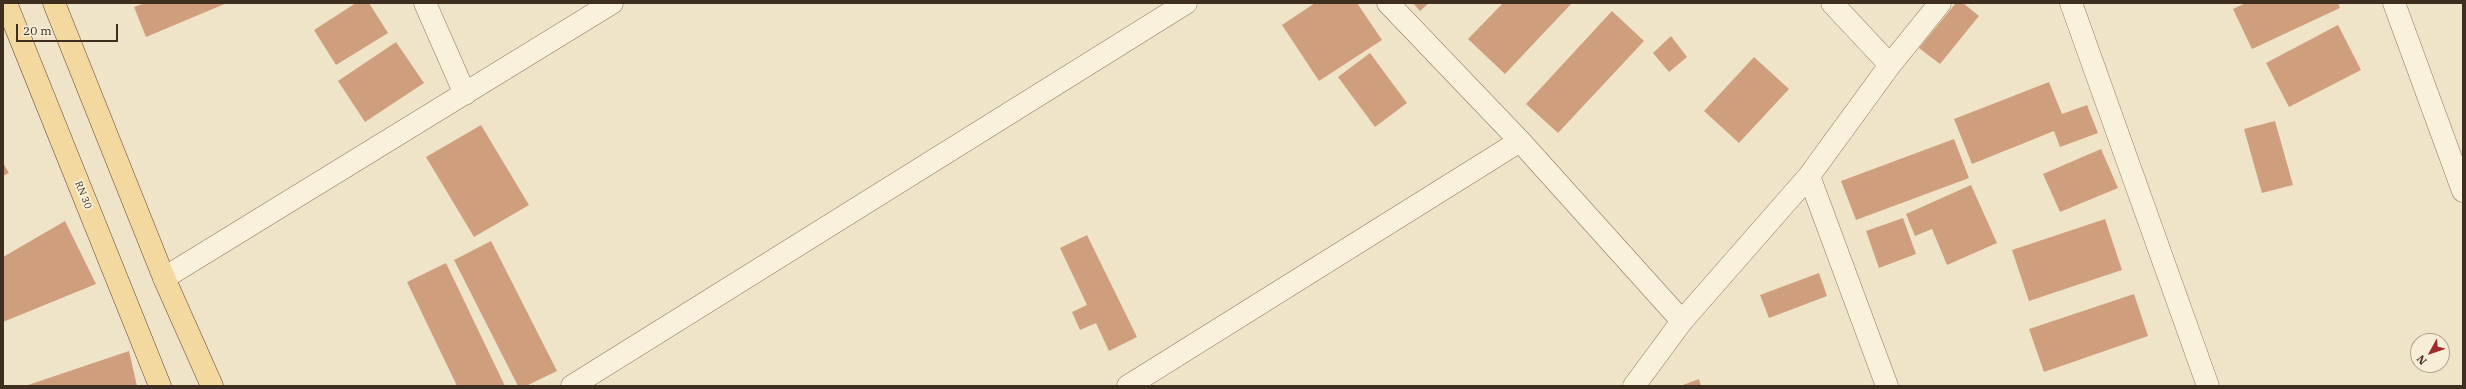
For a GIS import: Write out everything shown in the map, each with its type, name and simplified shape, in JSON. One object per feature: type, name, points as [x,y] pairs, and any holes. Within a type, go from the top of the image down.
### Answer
[{"type":"main road","name":"RN 30","points":[[6,3],[160,386]]},
{"type":"main road","points":[[54,3],[164,278],[212,386]]},
{"type":"street","points":[[425,3],[465,94]]},
{"type":"street","points":[[164,278],[612,3]]},
{"type":"street","points":[[572,386],[1186,3]]},
{"type":"street","points":[[1388,3],[1520,140],[1682,321]]},
{"type":"street","points":[[1832,3],[1890,65]]},
{"type":"street","points":[[1634,386],[1682,321],[1809,176],[1890,65],[1940,3]]},
{"type":"street","points":[[2071,3],[2208,386]]},
{"type":"street","points":[[2394,3],[2463,191]]},
{"type":"street","points":[[1128,386],[1520,140]]},
{"type":"street","points":[[1809,176],[1887,386]]},
{"type":"building","points":[[145,3],[227,3],[146,37],[134,7]]},
{"type":"building","points":[[356,3],[369,3],[388,33],[336,65],[314,30]]},
{"type":"building","points":[[1315,3],[1357,3],[1382,40],[1319,81],[1282,25]]},
{"type":"building","points":[[1413,3],[1429,3],[1420,11]]},
{"type":"building","points":[[1503,3],[1572,3],[1505,74],[1468,39]]},
{"type":"building","points":[[1956,3],[1963,3],[1979,16],[1940,64],[1919,48]]},
{"type":"building","points":[[2246,3],[2338,3],[2340,8],[2252,49],[2233,9]]},
{"type":"building","points":[[1612,11],[1644,41],[1558,133],[1526,104]]},
{"type":"building","points":[[2338,25],[2361,70],[2289,107],[2266,63]]},
{"type":"building","points":[[1671,36],[1687,57],[1669,72],[1653,53]]},
{"type":"building","points":[[396,42],[424,83],[365,122],[338,81]]},
{"type":"building","points":[[1370,53],[1407,103],[1375,127],[1338,77]]},
{"type":"building","points":[[1754,57],[1789,89],[1739,143],[1704,111]]},
{"type":"building","points":[[2049,82],[2062,114],[2087,105],[2098,133],[2060,147],[2054,131],[1972,164],[1954,119]]},
{"type":"building","points":[[2275,121],[2293,185],[2262,193],[2244,129]]},
{"type":"building","points":[[481,125],[529,205],[474,237],[426,157]]},
{"type":"building","points":[[1954,139],[1969,178],[1856,220],[1841,181]]},
{"type":"building","points":[[2101,149],[2118,188],[2060,212],[2043,174]]},
{"type":"building","points":[[3,163],[9,173],[3,176]]},
{"type":"building","points":[[1971,185],[1997,243],[1947,265],[1932,229],[1915,236],[1906,214]]},
{"type":"building","points":[[1903,218],[1916,254],[1879,268],[1866,231]]},
{"type":"building","points":[[2105,219],[2122,270],[2029,301],[2012,250]]},
{"type":"building","points":[[65,221],[96,284],[3,322],[3,257]]},
{"type":"building","points":[[1087,235],[1137,337],[1109,351],[1096,323],[1080,330],[1072,312],[1087,305],[1060,248]]},
{"type":"building","points":[[491,241],[557,371],[526,386],[518,386],[454,260]]},
{"type":"building","points":[[446,263],[505,386],[457,386],[407,282]]},
{"type":"building","points":[[1819,273],[1827,296],[1769,318],[1760,295]]},
{"type":"building","points":[[2134,294],[2148,336],[2044,372],[2029,329]]},
{"type":"building","points":[[129,351],[137,386],[25,386]]},
{"type":"building","points":[[1699,379],[1701,386],[1680,386]]}]
